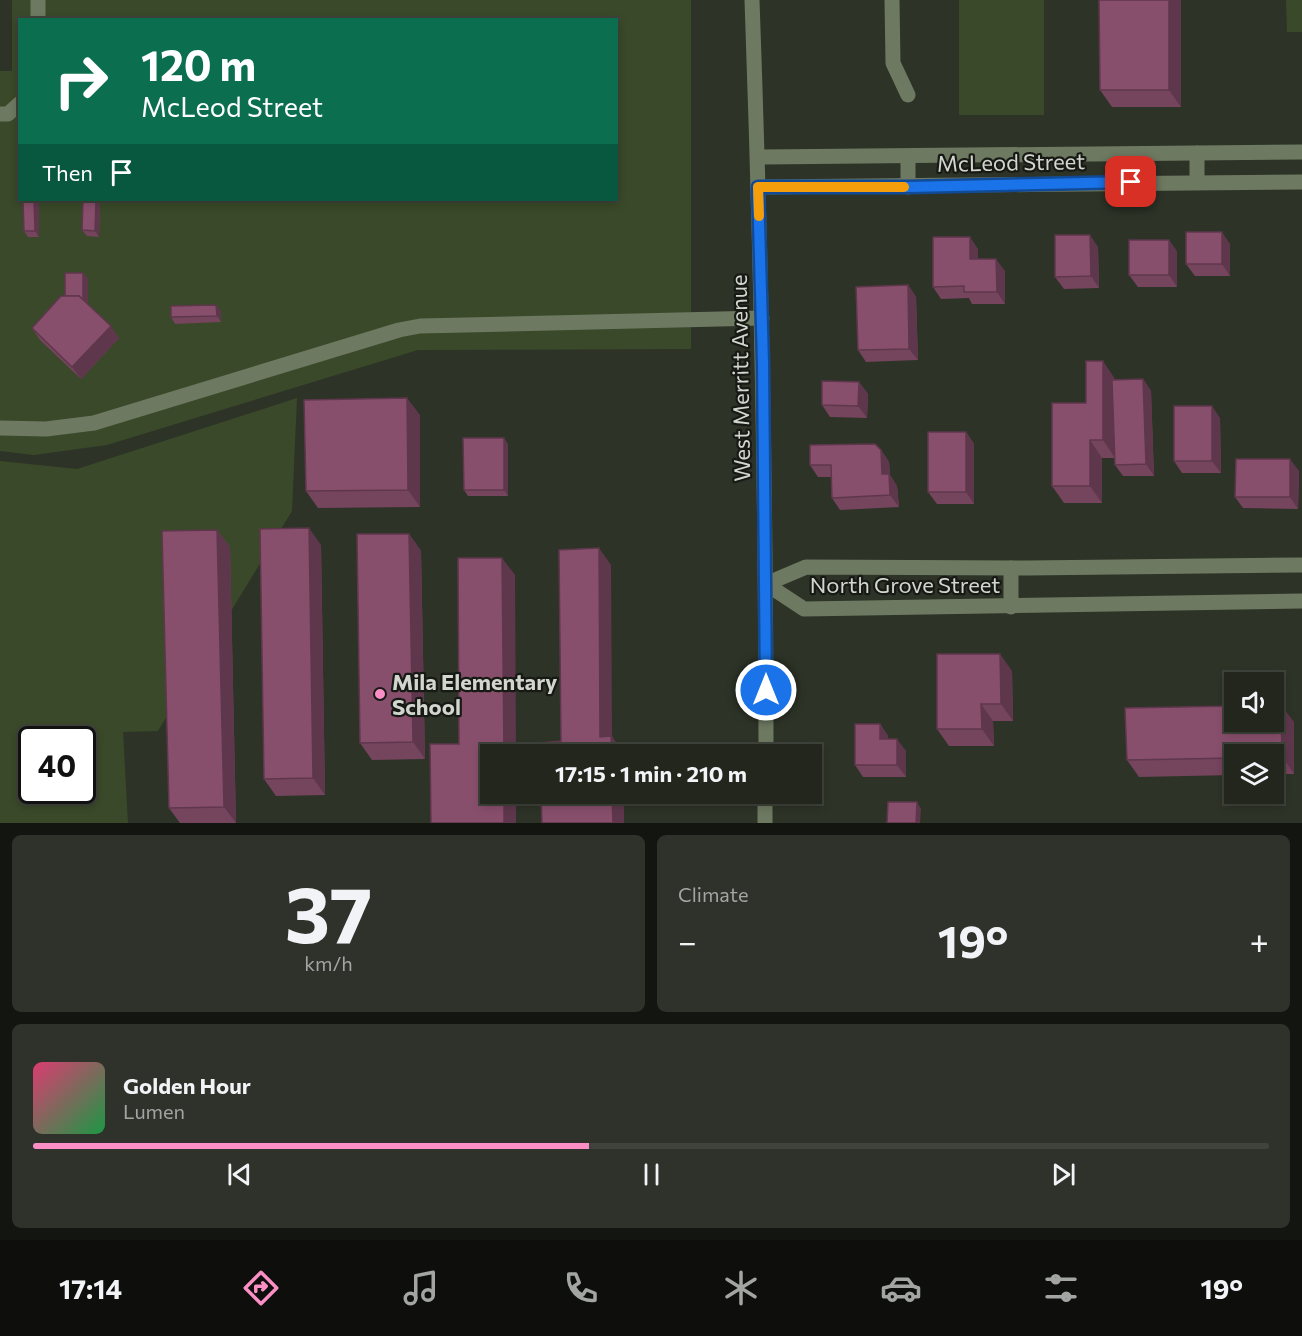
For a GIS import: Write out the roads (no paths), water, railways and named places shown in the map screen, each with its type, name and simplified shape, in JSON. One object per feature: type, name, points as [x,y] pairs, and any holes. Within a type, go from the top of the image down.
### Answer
[{"type":"street","points":[[38,0],[38,18]]},
{"type":"street","name":"West Merritt Avenue","points":[[752,0],[762,318],[766,744]]},
{"type":"street","points":[[892,0],[893,63],[908,95]]},
{"type":"street","points":[[0,114],[8,114],[18,105]]},
{"type":"street","name":"McLeod Street","points":[[758,157],[1302,152]]},
{"type":"street","points":[[1197,153],[1197,182]]},
{"type":"street","points":[[908,156],[908,187]]},
{"type":"street","name":"McLeod Street","points":[[758,187],[1302,182]]},
{"type":"street","points":[[0,428],[46,429],[94,423],[399,330],[420,326],[762,318]]},
{"type":"street","name":"North Grove Street","points":[[766,584],[806,567],[1011,568],[1302,565]]},
{"type":"street","points":[[1011,568],[1011,607]]},
{"type":"street","name":"North Grove Street","points":[[766,584],[804,609],[1302,601]]},
{"type":"street","points":[[765,804],[765,823]]},
{"type":"place","name":"Mila Elementary School","points":[[380,694]]}]
